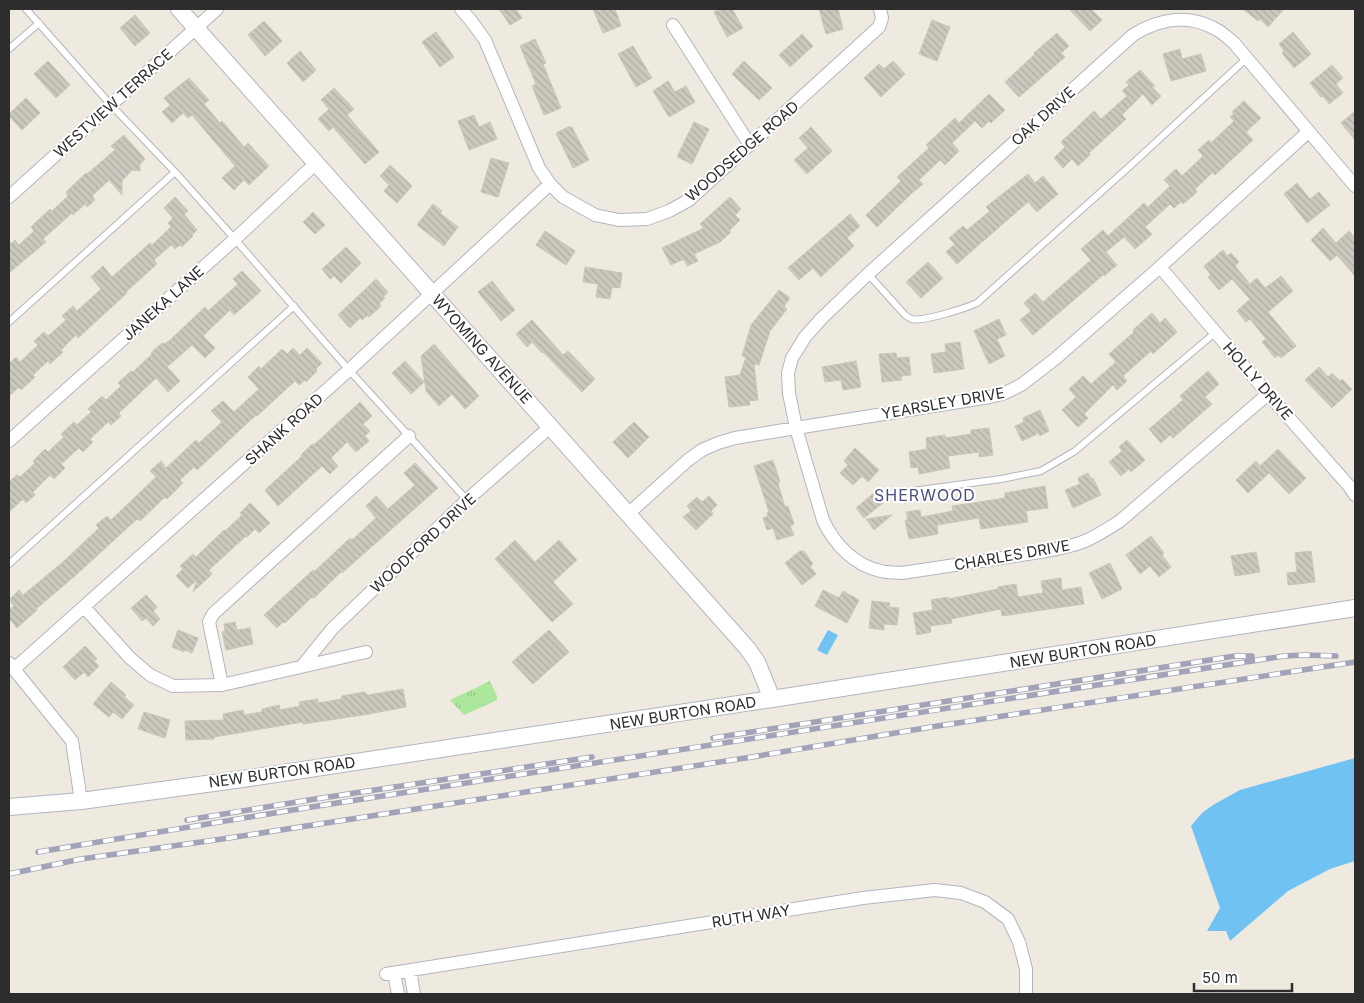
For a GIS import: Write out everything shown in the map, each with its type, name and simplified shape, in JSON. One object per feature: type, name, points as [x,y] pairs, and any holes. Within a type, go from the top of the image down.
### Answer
[{"type":"street","name":"WYOMING AVENUE","points":[[178,9],[747,648],[757,662],[772,699]]},
{"type":"street","name":"WESTVIEW TERRACE","points":[[9,197],[217,9]]},
{"type":"street","name":"WOODSEDGE ROAD","points":[[460,9],[485,40],[539,168],[550,184],[563,197],[596,215],[619,220],[646,219],[669,211],[689,200],[879,27],[882,18],[880,9]]},
{"type":"street","name":"OAK DRIVE","points":[[796,428],[789,393],[788,373],[792,358],[805,337],[868,274],[1133,35],[1146,27],[1177,14],[1219,31],[1234,43],[1355,186]]},
{"type":"street","points":[[673,25],[750,145]]},
{"type":"street","name":"YEARSLEY DRIVE","points":[[628,514],[688,460],[702,450],[718,443],[735,438],[975,400],[1006,393],[1021,385],[1042,370],[1160,267],[1308,132]]},
{"type":"street","name":"JANEKA LANE","points":[[9,441],[235,239],[316,163]]},
{"type":"street","name":"SHANK ROAD","points":[[11,666],[84,607],[349,370],[550,184]]},
{"type":"street","name":"HOLLY DRIVE","points":[[1160,267],[1355,495]]},
{"type":"street","name":"CHARLES DRIVE","points":[[796,428],[823,520],[837,544],[866,566],[882,572],[902,573],[1041,552],[1084,542],[1120,521],[1268,394]]},
{"type":"street","name":"WOODFORD DRIVE","points":[[302,666],[333,628],[467,500],[551,426]]},
{"type":"street","points":[[222,685],[209,622],[213,614],[409,436]]},
{"type":"street","points":[[84,607],[130,658],[150,675],[173,686],[222,685],[366,652]]},
{"type":"street","name":"NEW BURTON ROAD","points":[[9,807],[81,801],[262,776],[1355,608]]},
{"type":"street","points":[[11,666],[72,742],[81,801]]},
{"type":"street","name":"RUTH WAY","points":[[398,994],[390,974],[863,898],[935,890],[961,893],[985,902],[1008,919],[1019,942],[1026,968],[1026,994]]},
{"type":"street","points":[[410,970],[414,994]]},
{"type":"lane","points":[[26,9],[111,105],[175,172],[349,370],[467,500]]},
{"type":"lane","points":[[9,49],[39,23]]},
{"type":"lane","points":[[868,274],[905,315],[912,319],[921,319],[968,308],[977,303],[1247,58]]},
{"type":"lane","points":[[9,322],[175,172]]},
{"type":"lane","points":[[9,564],[294,306]]},
{"type":"lane","points":[[905,492],[1001,479],[1041,471],[1075,451],[1216,332]]},
{"type":"green space","points":[[490,681],[497,700],[464,715],[450,700]]},
{"type":"water","points":[[828,630],[838,635],[827,655],[817,650]]},
{"type":"water","points":[[1355,758],[1355,861],[1330,869],[1288,891],[1230,941],[1226,931],[1207,931],[1220,908],[1191,826],[1202,813],[1240,790]]},
{"type":"building","points":[[499,9],[516,9],[522,18],[510,25]]},
{"type":"building","points":[[593,9],[615,9],[621,26],[603,33]]},
{"type":"building","points":[[721,9],[732,9],[743,28],[727,37],[714,12]]},
{"type":"building","points":[[819,9],[838,9],[843,29],[826,34]]},
{"type":"building","points":[[1069,9],[1091,9],[1102,20],[1090,31]]},
{"type":"building","points":[[1243,9],[1284,9],[1268,27],[1260,19],[1258,21]]},
{"type":"building","points":[[135,15],[150,33],[135,46],[120,28]]},
{"type":"building","points":[[932,20],[950,27],[937,61],[919,54]]},
{"type":"building","points":[[264,21],[282,41],[265,56],[248,35]]},
{"type":"building","points":[[436,32],[454,57],[440,67],[422,42]]},
{"type":"building","points":[[1293,32],[1311,54],[1294,68],[1282,53],[1284,51],[1279,44]]},
{"type":"building","points":[[1057,33],[1069,46],[1061,53],[1065,57],[1019,97],[1005,82]]},
{"type":"building","points":[[802,34],[813,46],[790,67],[779,55]]},
{"type":"building","points":[[535,39],[546,63],[543,64],[561,108],[544,115],[532,86],[536,84],[520,46]]},
{"type":"building","points":[[633,46],[652,78],[636,87],[618,54]]},
{"type":"building","points":[[1180,49],[1182,59],[1201,54],[1206,71],[1171,81],[1163,54]]},
{"type":"building","points":[[300,51],[316,70],[303,82],[287,63]]},
{"type":"building","points":[[48,61],[70,85],[56,98],[34,74]]},
{"type":"building","points":[[744,61],[772,88],[759,100],[732,74]]},
{"type":"building","points":[[893,61],[905,74],[881,97],[864,78],[879,64],[884,69]]},
{"type":"building","points":[[1332,65],[1343,78],[1336,84],[1343,93],[1329,104],[1310,83]]},
{"type":"building","points":[[1140,70],[1155,86],[1152,87],[1161,96],[1152,105],[1143,94],[1122,115],[1126,119],[1089,153],[1090,155],[1078,166],[1072,159],[1063,168],[1054,158],[1065,147],[1061,142],[1094,111],[1101,119],[1127,96],[1122,91],[1129,85],[1126,82]]},
{"type":"building","points":[[189,78],[209,100],[204,104],[220,123],[222,121],[244,147],[248,143],[269,166],[249,185],[244,180],[234,190],[222,178],[235,166],[192,115],[188,118],[183,113],[172,123],[162,112],[170,105],[164,98]]},
{"type":"building","points":[[668,81],[675,92],[686,86],[695,102],[669,117],[653,91]]},
{"type":"building","points":[[334,88],[354,109],[347,115],[379,152],[365,164],[333,127],[329,131],[318,119],[329,109],[321,100]]},
{"type":"building","points":[[989,94],[1005,110],[991,123],[989,121],[982,128],[975,121],[952,143],[959,151],[945,165],[940,160],[919,180],[923,184],[877,227],[866,215],[901,181],[897,177],[929,148],[926,145],[955,118],[959,123]]},
{"type":"building","points":[[26,98],[40,113],[22,130],[9,114]]},
{"type":"building","points":[[1244,101],[1261,118],[1246,132],[1253,140],[1215,175],[1213,172],[1195,189],[1197,192],[1183,204],[1181,202],[1174,208],[1170,204],[1145,227],[1152,234],[1135,249],[1124,237],[1106,252],[1117,265],[1033,335],[1020,320],[1031,311],[1024,303],[1035,293],[1043,302],[1091,260],[1081,249],[1103,230],[1108,236],[1144,203],[1148,207],[1170,186],[1164,180],[1176,169],[1182,176],[1203,156],[1198,150],[1209,140],[1211,143],[1234,121],[1230,117],[1234,114],[1232,112]]},
{"type":"building","points":[[1355,111],[1355,140],[1341,123]]},
{"type":"building","points":[[474,115],[479,127],[490,122],[497,139],[469,150],[458,121]]},
{"type":"building","points":[[694,122],[709,129],[692,164],[677,157]]},
{"type":"building","points":[[572,127],[589,160],[573,168],[556,133]]},
{"type":"building","points":[[811,127],[832,151],[807,174],[794,160],[808,148],[799,138]]},
{"type":"building","points":[[124,135],[145,159],[140,164],[140,171],[132,170],[122,181],[122,195],[109,180],[92,196],[95,200],[87,207],[85,204],[73,215],[72,213],[43,239],[46,242],[9,273],[9,245],[15,240],[19,245],[34,231],[31,227],[50,209],[52,211],[68,196],[66,192],[86,173],[115,150],[111,146]]},
{"type":"building","points":[[491,158],[509,163],[498,197],[481,192]]},
{"type":"building","points":[[390,165],[412,186],[397,203],[384,191],[389,185],[380,176]]},
{"type":"building","points":[[1028,174],[1035,183],[1043,176],[1058,194],[1037,212],[1028,202],[957,264],[946,252],[955,244],[949,238],[963,226],[967,230],[990,211],[986,207]]},
{"type":"building","points":[[1297,183],[1310,199],[1319,192],[1330,205],[1307,223],[1284,194]]},
{"type":"building","points":[[175,197],[188,211],[184,214],[197,230],[193,236],[182,247],[180,245],[175,249],[171,245],[154,260],[157,264],[127,293],[78,338],[76,335],[61,350],[63,352],[50,364],[48,361],[21,390],[19,387],[9,396],[9,364],[16,357],[20,362],[38,345],[34,341],[44,332],[48,336],[66,320],[62,316],[73,306],[77,311],[101,289],[91,277],[103,266],[112,277],[171,227],[168,223],[173,218],[164,208]]},
{"type":"building","points":[[730,197],[741,209],[735,215],[740,220],[729,231],[731,232],[720,242],[694,254],[698,261],[687,266],[684,259],[671,265],[662,248],[704,228],[700,224]]},
{"type":"building","points":[[433,204],[442,211],[440,213],[458,227],[444,246],[417,225]]},
{"type":"building","points":[[313,212],[325,225],[315,234],[303,222]]},
{"type":"building","points":[[850,214],[860,226],[847,238],[854,246],[821,277],[813,268],[799,280],[788,268]]},
{"type":"building","points":[[1323,228],[1336,243],[1349,231],[1355,238],[1355,276],[1337,255],[1330,261],[1311,240]]},
{"type":"building","points":[[545,231],[575,251],[566,265],[536,245]]},
{"type":"building","points":[[346,247],[361,263],[341,283],[334,276],[330,279],[322,269]]},
{"type":"building","points":[[1223,250],[1227,256],[1231,253],[1239,262],[1235,266],[1250,284],[1257,278],[1265,288],[1281,276],[1293,291],[1268,312],[1296,346],[1281,358],[1278,355],[1275,358],[1262,342],[1266,339],[1250,319],[1246,322],[1237,311],[1250,299],[1232,279],[1219,290],[1208,277],[1211,275],[1204,266]]},
{"type":"building","points":[[928,262],[943,278],[921,298],[906,282]]},
{"type":"building","points":[[585,267],[622,273],[620,288],[612,287],[610,299],[596,297],[598,284],[583,282]]},
{"type":"building","points":[[242,271],[261,291],[234,315],[230,310],[203,336],[215,348],[205,358],[192,345],[167,367],[180,381],[168,392],[156,378],[119,413],[121,416],[111,425],[108,422],[90,439],[93,442],[83,452],[79,448],[61,464],[65,468],[54,479],[50,475],[33,492],[35,495],[26,503],[23,499],[9,512],[9,482],[17,475],[20,477],[35,463],[33,461],[45,449],[48,452],[64,437],[61,434],[74,422],[77,425],[91,412],[88,409],[102,396],[106,400],[121,386],[118,383],[131,371],[133,372],[162,343],[164,344],[169,341],[205,307],[208,311],[238,284],[233,279]]},
{"type":"building","points":[[376,279],[388,292],[379,304],[381,306],[369,317],[368,315],[362,320],[360,318],[350,328],[338,315]]},
{"type":"building","points":[[492,281],[515,310],[501,321],[478,292]]},
{"type":"building","points":[[779,290],[790,298],[784,306],[787,309],[770,331],[759,365],[754,364],[758,400],[749,401],[750,405],[729,407],[725,377],[740,375],[746,357],[742,356],[751,325]]},
{"type":"building","points":[[1152,313],[1160,323],[1165,318],[1177,332],[1153,354],[1151,351],[1123,376],[1127,381],[1117,390],[1113,385],[1084,414],[1088,418],[1078,427],[1062,410],[1076,397],[1069,389],[1083,376],[1091,384],[1116,362],[1109,354]]},
{"type":"building","points":[[999,319],[1006,335],[997,339],[1005,356],[989,364],[974,331]]},
{"type":"building","points":[[532,320],[563,355],[568,351],[595,379],[582,392],[532,342],[527,347],[516,334]]},
{"type":"building","points":[[960,342],[964,369],[934,373],[931,354],[946,352],[945,344]]},
{"type":"building","points":[[434,344],[479,396],[465,409],[452,394],[439,406],[426,391],[421,356]]},
{"type":"building","points":[[293,348],[300,355],[307,348],[322,363],[316,369],[317,371],[306,382],[305,380],[299,385],[295,381],[197,470],[194,467],[180,480],[183,483],[167,499],[165,497],[140,521],[137,519],[17,628],[9,618],[9,610],[14,606],[9,600],[19,590],[23,595],[63,562],[99,528],[96,525],[107,516],[111,520],[156,477],[150,471],[161,461],[166,468],[196,440],[199,443],[222,422],[211,411],[223,401],[234,412],[259,389],[248,377],[259,366],[261,369],[282,349],[287,354]]},
{"type":"building","points":[[896,353],[897,358],[909,357],[911,375],[901,376],[902,380],[882,382],[879,354]]},
{"type":"building","points":[[405,361],[424,382],[411,394],[392,373]]},
{"type":"building","points":[[856,361],[861,387],[843,390],[841,380],[825,382],[822,367]]},
{"type":"building","points":[[1319,367],[1328,377],[1332,373],[1340,381],[1342,379],[1352,389],[1332,408],[1305,380]]},
{"type":"building","points":[[1208,371],[1219,384],[1205,397],[1212,404],[1173,438],[1170,435],[1161,443],[1149,429],[1183,400],[1180,396]]},
{"type":"building","points":[[360,402],[372,416],[363,424],[370,431],[365,436],[369,441],[356,452],[347,442],[331,458],[338,466],[330,474],[322,466],[278,506],[265,490],[302,456],[311,445],[315,444]]},
{"type":"building","points":[[1040,410],[1049,431],[1040,436],[1036,429],[1037,434],[1022,441],[1015,426],[1024,422],[1023,418]]},
{"type":"building","points":[[634,422],[649,437],[628,458],[613,442]]},
{"type":"building","points":[[989,428],[993,455],[979,457],[979,452],[948,456],[950,468],[919,474],[918,467],[911,468],[909,452],[927,449],[926,438],[945,435],[945,438],[971,434],[971,430]]},
{"type":"building","points":[[1127,440],[1145,460],[1131,472],[1129,469],[1121,476],[1109,462],[1122,451],[1119,447]]},
{"type":"building","points":[[855,448],[879,470],[868,482],[862,476],[853,485],[840,473],[848,465],[844,461]]},
{"type":"building","points":[[1278,449],[1306,478],[1289,494],[1269,473],[1248,493],[1236,480],[1256,461],[1260,466]]},
{"type":"building","points":[[773,460],[785,507],[788,506],[794,524],[790,526],[794,535],[777,540],[773,528],[767,530],[763,518],[768,516],[767,513],[769,512],[754,466]]},
{"type":"building","points":[[415,463],[438,488],[341,572],[314,598],[312,597],[285,623],[283,622],[277,628],[264,615],[313,570],[314,572],[350,538],[352,540],[376,518],[366,506],[376,496],[388,509],[415,485],[404,473]]},
{"type":"building","points":[[1088,473],[1091,479],[1093,478],[1101,495],[1073,508],[1065,490],[1080,484],[1078,478]]},
{"type":"building","points":[[1045,486],[1048,508],[1026,511],[1028,522],[981,529],[979,518],[937,525],[938,534],[909,539],[905,520],[908,520],[906,512],[920,510],[921,517],[953,511],[952,506],[1005,498],[1005,493]]},
{"type":"building","points":[[875,492],[883,503],[864,518],[856,508]]},
{"type":"building","points":[[709,496],[717,505],[711,511],[713,514],[696,530],[683,517],[691,511],[687,506],[697,497],[702,502]]},
{"type":"building","points":[[250,503],[270,523],[259,533],[255,529],[246,536],[209,570],[212,574],[193,592],[197,580],[188,588],[176,576],[183,569],[180,566],[193,554],[196,557],[225,531],[242,515],[240,513]]},
{"type":"building","points":[[892,515],[874,530],[866,519]]},
{"type":"building","points":[[1151,536],[1164,553],[1162,555],[1171,567],[1159,577],[1150,566],[1140,574],[1126,555]]},
{"type":"building","points":[[515,540],[535,562],[559,540],[577,560],[553,582],[573,604],[552,622],[495,559]]},
{"type":"building","points":[[800,551],[804,551],[813,564],[810,566],[816,574],[802,585],[785,563]]},
{"type":"building","points":[[1311,551],[1315,582],[1288,585],[1287,573],[1297,572],[1295,553]]},
{"type":"building","points":[[1256,552],[1260,572],[1235,576],[1231,556]]},
{"type":"building","points":[[1110,563],[1122,589],[1102,599],[1089,573]]},
{"type":"building","points":[[1061,578],[1062,590],[1081,587],[1084,604],[1002,616],[1001,609],[951,619],[952,623],[930,626],[931,632],[917,635],[913,613],[933,610],[931,600],[948,597],[948,599],[1016,584],[1018,597],[1043,593],[1041,581]]},
{"type":"building","points":[[823,590],[839,598],[843,591],[859,600],[847,623],[815,606]]},
{"type":"building","points":[[146,595],[157,607],[153,611],[160,619],[153,626],[146,618],[142,621],[131,608]]},
{"type":"building","points":[[872,601],[890,603],[889,607],[899,608],[897,625],[884,624],[884,630],[869,628]]},
{"type":"building","points":[[235,622],[237,630],[250,628],[253,644],[226,650],[222,632],[225,631],[224,624]]},
{"type":"building","points":[[178,630],[198,638],[192,653],[172,647]]},
{"type":"building","points":[[549,630],[569,652],[533,684],[512,662]]},
{"type":"building","points":[[85,646],[97,659],[94,661],[99,666],[88,677],[84,672],[75,680],[63,667]]},
{"type":"building","points":[[111,682],[134,705],[122,719],[113,712],[109,717],[93,704]]},
{"type":"building","points":[[403,689],[406,707],[303,724],[303,722],[214,737],[214,739],[186,740],[185,721],[224,720],[223,714],[243,710],[244,715],[262,712],[262,709],[279,705],[280,710],[300,706],[299,702],[318,699],[318,703],[364,692],[368,695]]},
{"type":"building","points":[[144,712],[170,720],[165,738],[138,729]]},
{"type":"railway","points":[[713,738],[1235,656],[1252,656]]},
{"type":"railway","points":[[38,852],[305,808],[1284,656],[1336,656]]},
{"type":"railway","points":[[9,874],[81,859],[229,838],[1355,662]]},
{"type":"railway","points":[[187,820],[592,757]]},
{"type":"district","name":"SHERWOOD","points":[[925,495]]}]
